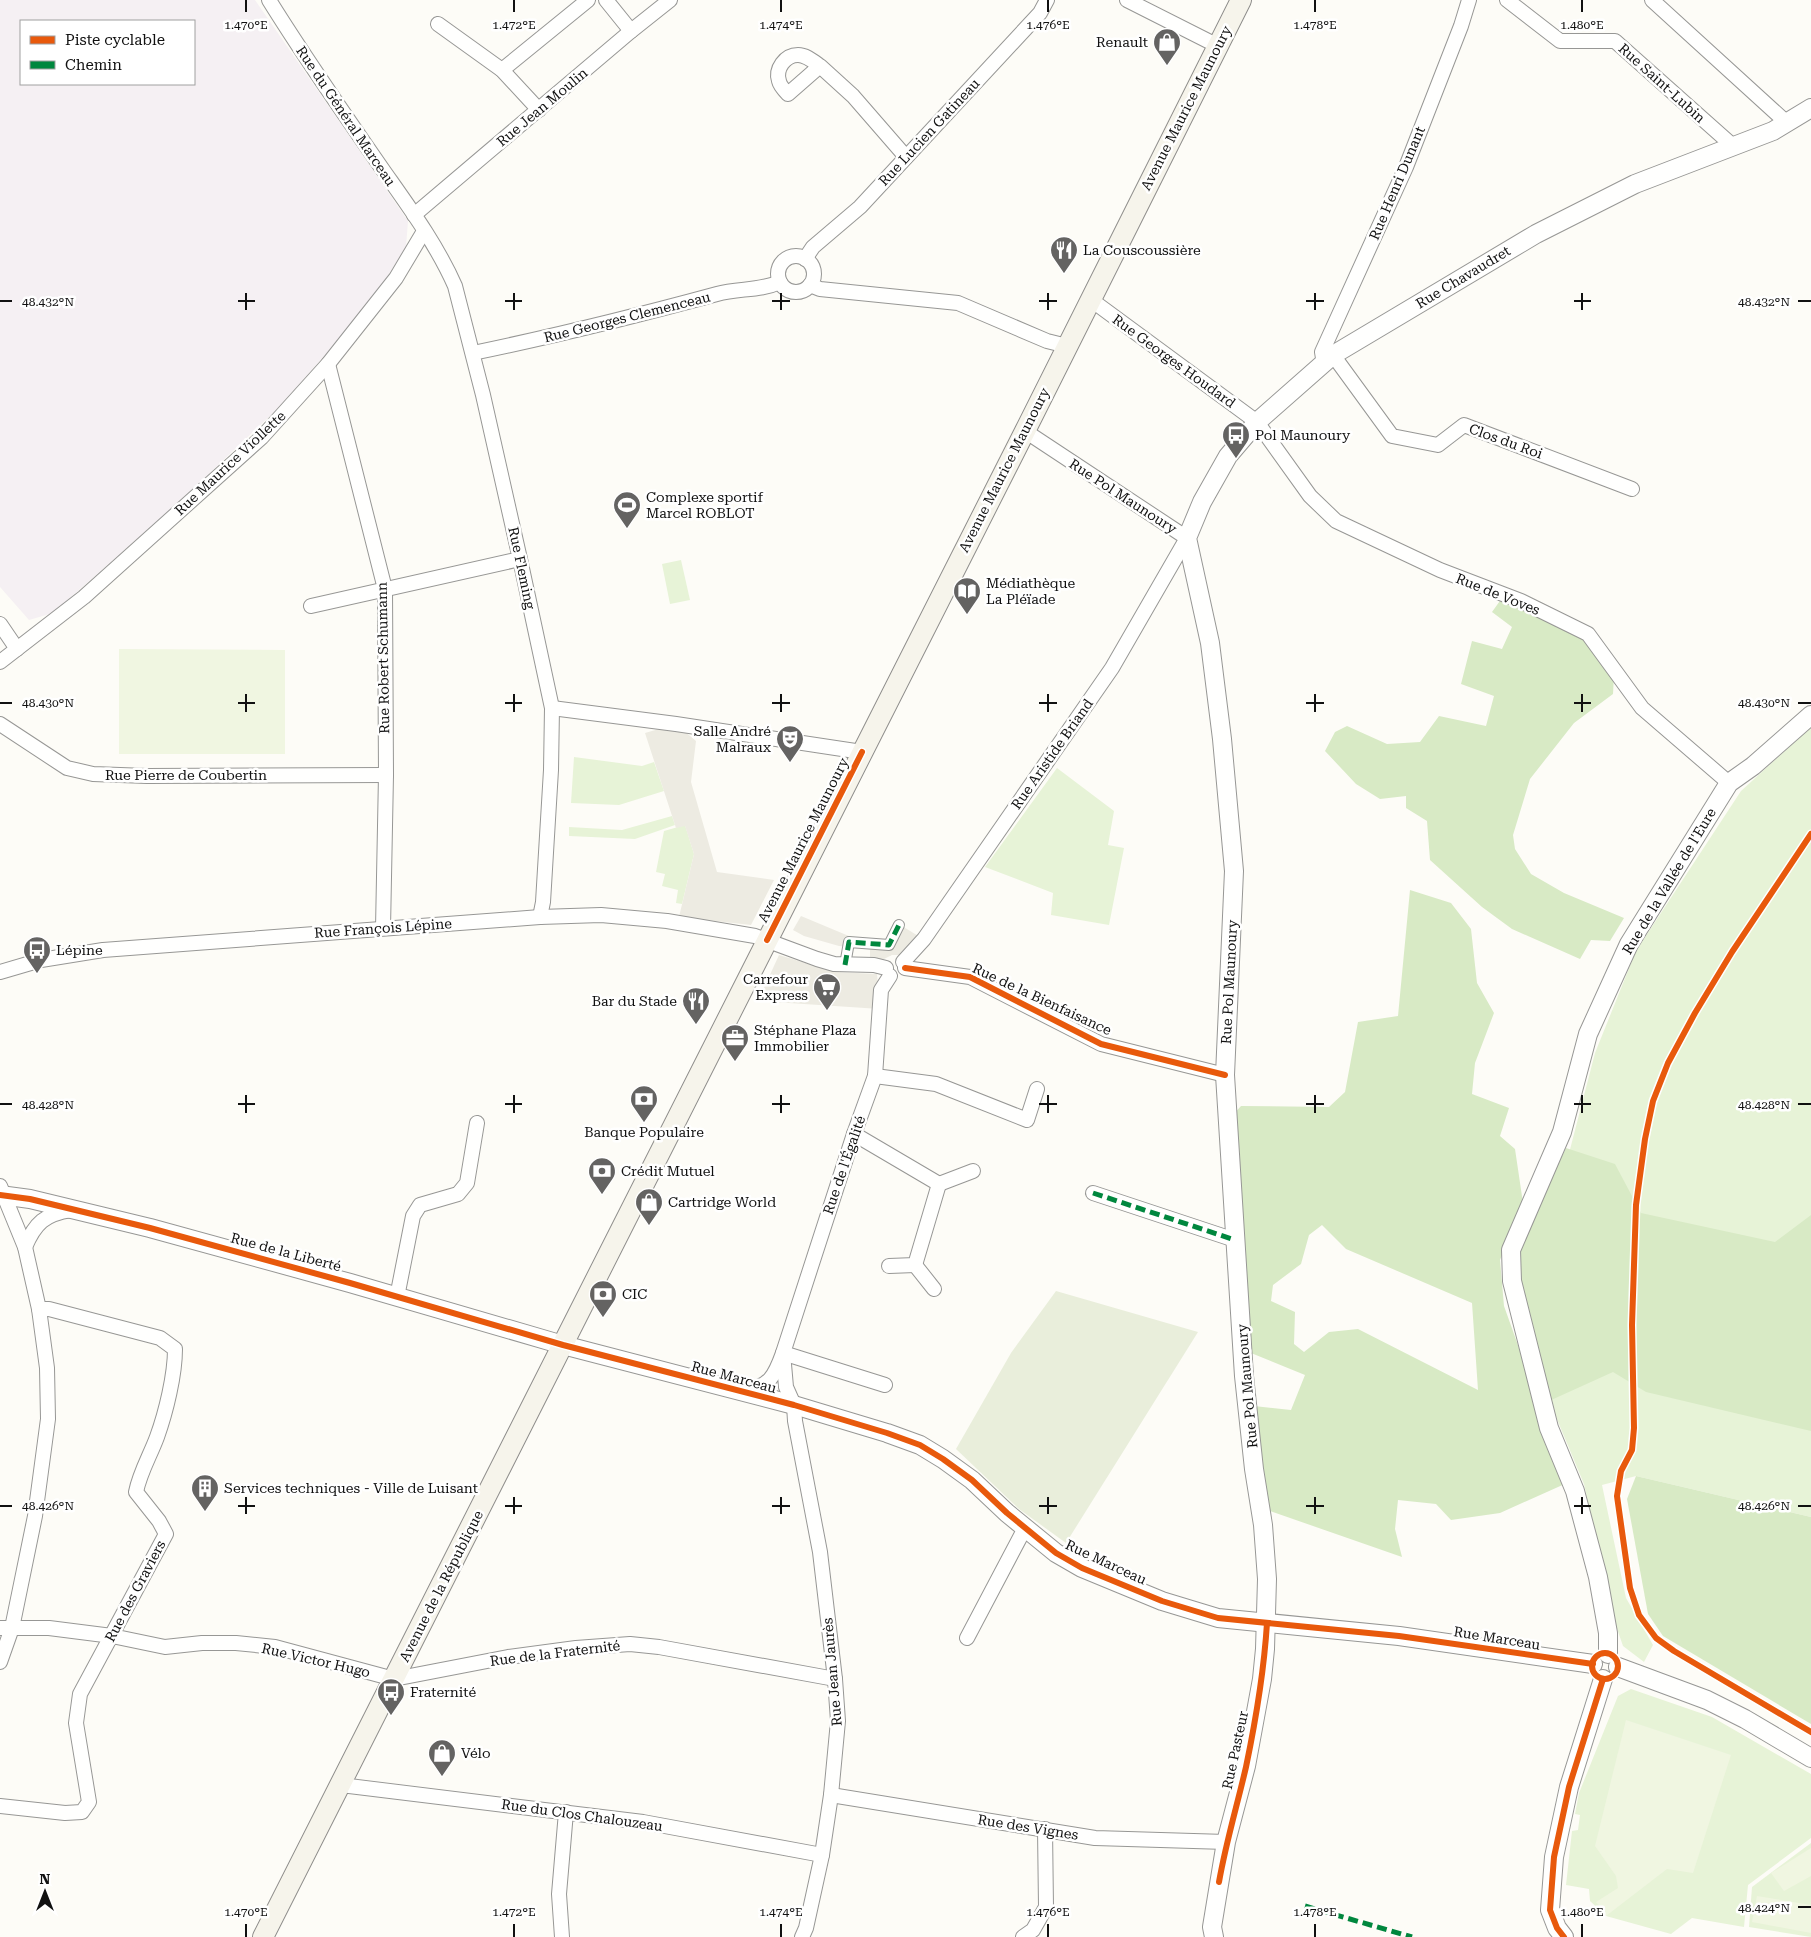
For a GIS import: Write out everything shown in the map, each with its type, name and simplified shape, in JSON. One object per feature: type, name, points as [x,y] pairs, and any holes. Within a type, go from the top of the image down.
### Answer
[{"type":"main road","name":"Avenue Maurice Maunoury","points":[[767,940],[1241,0]]},
{"type":"main road","name":"Avenue de la République","points":[[263,1937],[767,940]]},
{"type":"street","name":"Rue du Général Marceau","points":[[269,0],[298,46],[424,231]]},
{"type":"street","points":[[502,70],[588,0]]},
{"type":"street","points":[[606,0],[631,31]]},
{"type":"street","name":"Rue Jean Moulin","points":[[414,215],[670,0]]},
{"type":"street","name":"Rue Lucien Gatineau","points":[[805,259],[814,246],[860,207],[1040,13],[1047,0]]},
{"type":"street","points":[[1127,0],[1218,46]]},
{"type":"street","name":"Rue Henri Dunant","points":[[1329,359],[1322,352],[1406,167],[1461,26],[1469,0]]},
{"type":"street","name":"Rue Saint-Lubin","points":[[1507,0],[1560,41],[1615,41],[1733,146]]},
{"type":"street","points":[[1652,0],[1786,123]]},
{"type":"street","points":[[438,24],[502,70],[538,110]]},
{"type":"street","points":[[820,66],[853,96],[906,157]]},
{"type":"street","name":"Rue Chavaudret","points":[[1188,538],[1202,502],[1228,456],[1257,422],[1329,359],[1536,234],[1635,184],[1773,131],[1811,108]]},
{"type":"street","name":"Rue Fleming","points":[[424,231],[455,286],[473,353],[552,708],[551,770],[544,902],[540,916]]},
{"type":"street","name":"Rue Maurice Viollette","points":[[0,662],[84,597],[254,444],[328,364],[396,278],[424,231]]},
{"type":"street","points":[[792,257],[805,259],[813,269],[814,275],[810,286],[806,290],[794,292],[784,287],[780,282],[780,269],[784,261],[792,257]]},
{"type":"street","name":"Rue Georges Clemenceau","points":[[473,353],[613,321],[727,292],[766,287],[780,282]]},
{"type":"street","points":[[810,286],[820,289],[958,302],[1048,341],[1067,346]]},
{"type":"street","name":"Rue Georges Houdard","points":[[1090,299],[1257,422]]},
{"type":"street","name":"Clos du Roi","points":[[1329,359],[1392,436],[1438,445],[1464,425],[1632,489]]},
{"type":"street","name":"Rue Robert Schumann","points":[[328,364],[385,588],[386,775],[383,928]]},
{"type":"street","name":"Rue de Voves","points":[[1257,422],[1310,496],[1336,521],[1440,570],[1521,601],[1588,634],[1642,708],[1729,783]]},
{"type":"street","name":"Rue Pol Maunoury","points":[[1025,431],[1188,538],[1210,643],[1222,739],[1234,871],[1225,1075],[1244,1376],[1254,1469],[1263,1525],[1267,1579],[1267,1622]]},
{"type":"street","name":"Rue Aristide Briand","points":[[904,965],[1112,668],[1188,538]]},
{"type":"street","points":[[311,606],[520,559]]},
{"type":"street","points":[[0,624],[17,649]]},
{"type":"street","points":[[552,708],[676,724],[862,752]]},
{"type":"street","name":"Rue de la Vallée de l'Eure","points":[[1613,1660],[1598,1577],[1575,1491],[1549,1428],[1512,1281],[1512,1250],[1562,1132],[1588,1034],[1629,944],[1729,783],[1753,766],[1811,715]]},
{"type":"street","name":"Rue Pierre de Coubertin","points":[[0,724],[67,768],[93,774],[147,776],[386,775]]},
{"type":"street","name":"Rue François Lépine","points":[[0,972],[41,960],[103,950],[540,916],[601,915],[667,921],[756,936],[767,940]]},
{"type":"street","points":[[845,965],[850,939],[889,945],[899,925]]},
{"type":"street","points":[[767,940],[817,959],[845,965],[874,965],[896,978],[901,976],[904,965]]},
{"type":"street","name":"Rue de la Bienfaisance","points":[[904,965],[970,977],[1101,1044],[1225,1075]]},
{"type":"street","name":"Rue de l'Égalité","points":[[743,1392],[762,1387],[777,1371],[854,1134],[875,1076],[881,990],[888,972]]},
{"type":"street","points":[[875,1076],[936,1084],[1027,1120],[1037,1089]]},
{"type":"street","points":[[397,1296],[413,1216],[420,1205],[458,1194],[467,1183],[477,1123]]},
{"type":"street","points":[[854,1134],[939,1184]]},
{"type":"street","points":[[939,1184],[973,1171]]},
{"type":"street","points":[[915,1265],[939,1184]]},
{"type":"street","points":[[0,1662],[6,1628],[35,1516],[48,1419],[47,1368],[39,1309],[25,1247],[2,1192]]},
{"type":"street","name":"Rue de la Liberté","points":[[2,1192],[158,1230],[397,1296],[563,1345]]},
{"type":"street","points":[[1093,1193],[1235,1240]]},
{"type":"street","points":[[25,1247],[31,1232],[41,1221],[57,1212],[73,1209]]},
{"type":"street","points":[[888,1266],[915,1265]]},
{"type":"street","points":[[915,1265],[934,1289]]},
{"type":"street","name":"Rue des Graviers","points":[[0,1806],[65,1813],[82,1812],[89,1802],[76,1723],[80,1694],[166,1534],[159,1521],[136,1492],[139,1475],[157,1437],[175,1367],[175,1349],[160,1338],[49,1309],[39,1309]]},
{"type":"street","name":"Rue Marceau","points":[[563,1345],[794,1405],[920,1445],[972,1480],[1056,1553],[1082,1568],[1162,1601],[1218,1618],[1399,1636],[1593,1664]]},
{"type":"street","points":[[783,1353],[884,1385]]},
{"type":"street","name":"Rue de l'Égalité","points":[[783,1353],[786,1387],[794,1405]]},
{"type":"street","name":"Rue Jean Jaurès","points":[[794,1405],[795,1421],[820,1552],[836,1678],[838,1721],[832,1795],[822,1855],[806,1928],[802,1937]]},
{"type":"street","points":[[968,1638],[1025,1528]]},
{"type":"street","name":"Rue Pasteur","points":[[1214,1937],[1212,1927],[1226,1842],[1246,1766],[1260,1688],[1267,1622]]},
{"type":"street","name":"Rue Victor Hugo","points":[[6,1628],[49,1628],[112,1636],[165,1647],[202,1643],[236,1643],[275,1647],[394,1679]]},
{"type":"street","name":"Rue de la Fraternité","points":[[394,1679],[518,1656],[576,1648],[630,1644],[659,1647],[836,1678]]},
{"type":"street","points":[[1613,1660],[1611,1677],[1604,1678],[1596,1675],[1593,1664],[1600,1655],[1613,1660],[1707,1700],[1745,1719],[1811,1758]]},
{"type":"street","points":[[1564,1937],[1557,1928],[1550,1910],[1554,1857],[1569,1787],[1604,1678]]},
{"type":"street","name":"Rue du Clos Chalouzeau","points":[[341,1785],[643,1822],[822,1855]]},
{"type":"street","name":"Rue des Vignes","points":[[832,1795],[1094,1838],[1226,1842]]},
{"type":"street","points":[[562,1937],[560,1894],[566,1812]]},
{"type":"street","points":[[1023,1937],[1033,1930],[1046,1907],[1045,1829]]},
{"type":"shaded area","points":[[0,0],[255,0],[408,221],[406,247],[368,307],[275,411],[190,492],[53,613],[29,620],[0,587]]},
{"type":"shaded area","points":[[676,724],[696,741],[691,782],[717,872],[774,880],[751,925],[679,917],[694,854],[685,826],[676,828],[645,733]]},
{"type":"shaded area","points":[[801,916],[856,939],[888,942],[897,923],[920,937],[902,955],[892,955],[880,961],[870,961],[870,949],[839,946],[804,936],[793,930]]},
{"type":"shaded area","points":[[779,955],[836,972],[877,974],[880,1009],[758,1001]]},
{"type":"green space","points":[[681,560],[690,600],[670,604],[662,564]]},
{"type":"green space","points":[[1502,598],[1588,641],[1614,676],[1613,694],[1574,723],[1530,779],[1513,835],[1515,849],[1531,874],[1564,893],[1624,918],[1610,941],[1591,940],[1580,959],[1512,929],[1482,907],[1430,860],[1427,821],[1406,808],[1406,796],[1380,799],[1356,784],[1325,751],[1335,732],[1347,726],[1387,744],[1420,742],[1439,716],[1486,726],[1494,696],[1461,684],[1472,641],[1502,649],[1512,627],[1492,612]]},
{"type":"green space","points":[[119,649],[285,650],[285,754],[119,754]]},
{"type":"green space","points":[[1811,727],[1811,1517],[1636,1476],[1602,1485],[1626,1598],[1653,1645],[1644,1662],[1623,1646],[1613,1617],[1584,1484],[1544,1388],[1538,1273],[1595,1053],[1636,951],[1741,791]]},
{"type":"green space","points":[[574,757],[642,766],[654,762],[664,791],[619,805],[571,803]]},
{"type":"green space","points":[[1057,768],[1114,811],[1108,845],[1124,848],[1109,925],[1051,915],[1053,893],[985,867]]},
{"type":"green space","points":[[672,816],[675,825],[635,839],[569,836],[569,827],[622,830]]},
{"type":"green space","points":[[685,825],[694,854],[682,904],[676,903],[678,890],[662,886],[665,874],[656,872],[664,831]]},
{"type":"green space","points":[[1410,890],[1451,903],[1471,929],[1477,983],[1494,1013],[1475,1063],[1472,1094],[1509,1108],[1500,1136],[1515,1149],[1523,1203],[1500,1260],[1504,1306],[1567,1483],[1500,1513],[1451,1520],[1436,1504],[1398,1500],[1395,1529],[1402,1557],[1270,1511],[1254,1406],[1291,1410],[1305,1375],[1251,1353],[1232,1116],[1241,1106],[1329,1107],[1345,1092],[1358,1022],[1398,1016]],"holes":[[[1322,1225],[1346,1249],[1472,1303],[1478,1390],[1358,1329],[1329,1332],[1304,1352],[1294,1344],[1295,1312],[1271,1301],[1273,1285],[1301,1264],[1309,1235]]]},
{"type":"green space","points":[[1566,1148],[1615,1164],[1641,1213],[1775,1242],[1811,1215],[1811,1431],[1646,1392],[1613,1372],[1549,1401],[1523,1298],[1517,1247]]},
{"type":"green space","points":[[1056,1291],[1198,1332],[1066,1543],[1019,1509],[956,1449],[1011,1353]]},
{"type":"green space","points":[[1636,1476],[1811,1517],[1811,1724],[1663,1636],[1648,1614],[1627,1499]]},
{"type":"green space","points":[[1631,1689],[1712,1717],[1811,1774],[1811,1838],[1748,1885],[1744,1927],[1692,1918],[1671,1934],[1606,1916],[1590,1901],[1589,1889],[1566,1885],[1572,1831],[1578,1830],[1580,1815],[1575,1814],[1579,1793],[1618,1696]]},
{"type":"green space","points":[[1626,1720],[1731,1755],[1693,1873],[1667,1869],[1606,1916],[1596,1902],[1618,1888],[1616,1876],[1595,1846]]},
{"type":"green space","points":[[1811,1843],[1811,1937],[1749,1927],[1752,1887]]},
{"type":"green space","points":[[1811,1848],[1811,1876],[1784,1891],[1771,1873]]},
{"type":"green space","points":[[1757,1896],[1811,1905],[1811,1933],[1752,1922]]},
{"type":"marked path","points":[[845,965],[849,942],[889,945],[899,925]]},
{"type":"marked path","points":[[1093,1193],[1235,1240]]},
{"type":"marked path","points":[[1305,1906],[1412,1937]]},
{"type":"cycle path","points":[[767,940],[862,752]]},
{"type":"cycle path","points":[[1811,834],[1732,952],[1695,1013],[1668,1063],[1653,1101],[1645,1139],[1636,1205],[1632,1325],[1634,1428],[1632,1450],[1621,1471],[1617,1496],[1630,1588],[1639,1615],[1656,1638],[1674,1651],[1811,1732]]},
{"type":"cycle path","points":[[905,968],[970,977],[1101,1044],[1225,1075]]},
{"type":"cycle path","points":[[0,1195],[30,1199],[150,1228],[350,1283],[563,1345],[794,1405],[887,1433],[920,1445],[943,1459],[972,1480],[1007,1513],[1056,1553],[1082,1568],[1162,1601],[1218,1618],[1399,1636],[1593,1664]]},
{"type":"cycle path","points":[[1219,1882],[1253,1731],[1262,1677],[1267,1623]]},
{"type":"cycle path","points":[[1605,1653],[1614,1657],[1618,1666],[1614,1675],[1605,1679],[1596,1675],[1592,1666],[1596,1657],[1605,1653]]},
{"type":"cycle path","points":[[1564,1937],[1557,1928],[1550,1910],[1554,1857],[1569,1787],[1603,1679]]},
{"type":"place","name":"Renault","points":[[1167,66]]},
{"type":"place","name":"La Couscoussière","points":[[1064,274]]},
{"type":"place","name":"Pol Maunoury","points":[[1236,459]]},
{"type":"place","name":"Complexe sportif Marcel ROBLOT","points":[[627,529]]},
{"type":"place","name":"Médiathèque La Pléïade","points":[[967,615]]},
{"type":"place","name":"Salle André Malraux","points":[[790,763]]},
{"type":"place","name":"Lépine","points":[[37,974]]},
{"type":"place","name":"Carrefour Express","points":[[827,1011]]},
{"type":"place","name":"Bar du Stade","points":[[696,1025]]},
{"type":"place","name":"Stéphane Plaza Immobilier","points":[[735,1062]]},
{"type":"place","name":"Banque Populaire","points":[[644,1123]]},
{"type":"place","name":"Crédit Mutuel","points":[[602,1195]]},
{"type":"place","name":"Cartridge World","points":[[649,1226]]},
{"type":"place","name":"CIC","points":[[603,1318]]},
{"type":"place","name":"Services techniques - Ville de Luisant","points":[[205,1512]]},
{"type":"place","name":"Fraternité","points":[[391,1716]]},
{"type":"place","name":"Vélo","points":[[442,1777]]}]
